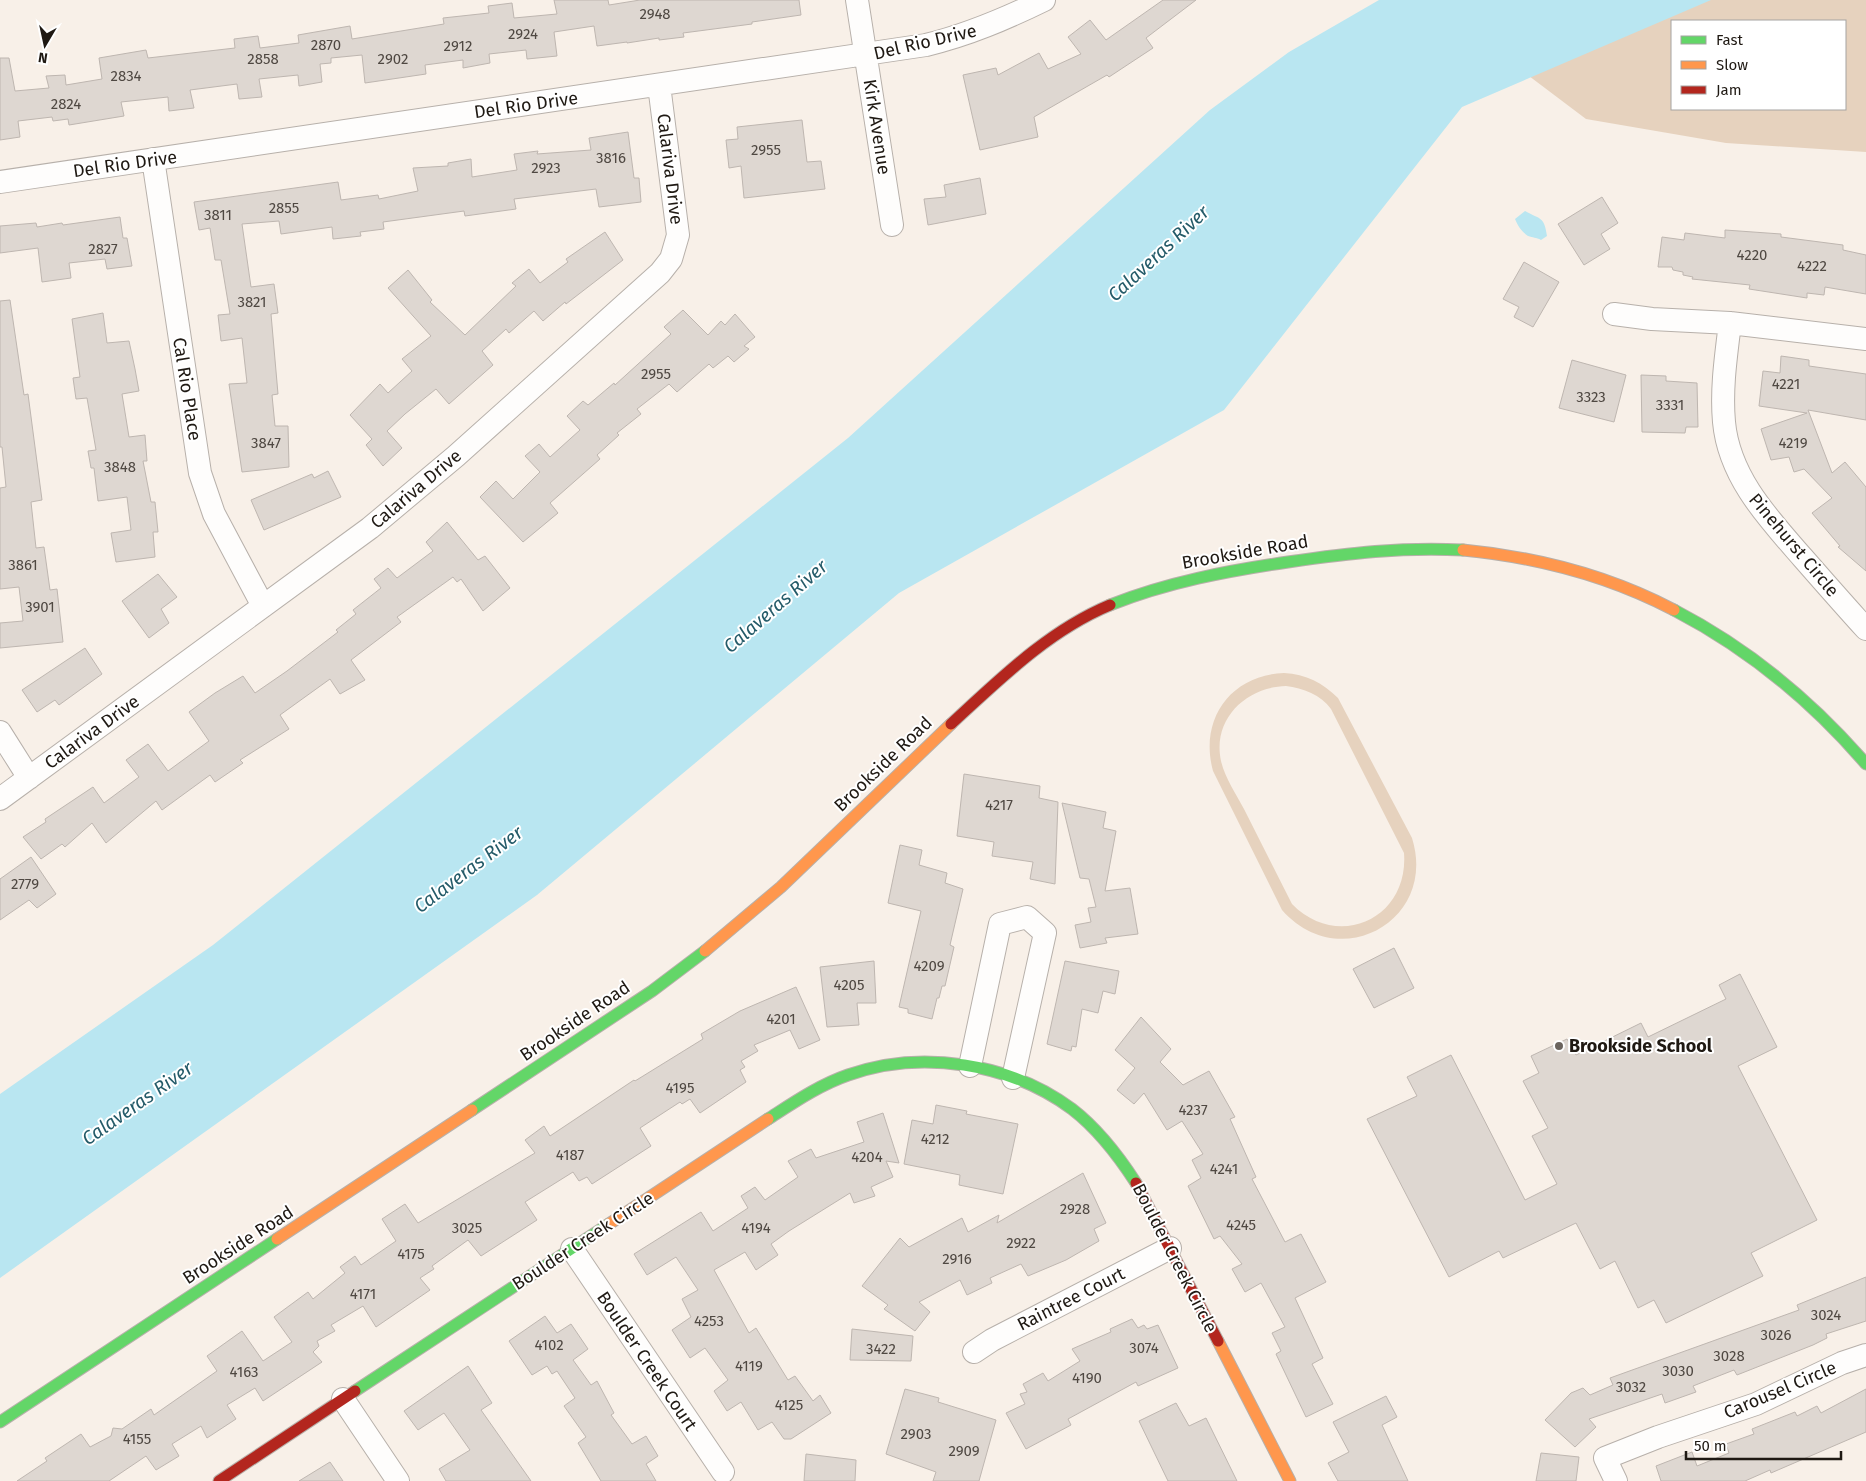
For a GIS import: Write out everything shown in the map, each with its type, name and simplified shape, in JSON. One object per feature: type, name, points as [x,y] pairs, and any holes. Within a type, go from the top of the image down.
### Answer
[{"type":"street","name":"Kirk Avenue","points":[[857,0],[892,225]]},
{"type":"street","name":"Del Rio Drive","points":[[0,182],[865,56],[960,37],[991,26],[1044,0]]},
{"type":"street","name":"Calariva Drive","points":[[0,799],[370,528],[448,462],[653,279],[671,259],[678,235],[659,85]]},
{"type":"street","name":"Cal Rio Place","points":[[152,159],[200,473],[214,514],[263,606]]},
{"type":"street","points":[[1614,314],[1652,319],[1730,323],[1866,339]]},
{"type":"street","name":"Pinehurst Circle","points":[[1730,323],[1723,382],[1724,423],[1730,452],[1744,483],[1765,515],[1866,629]]},
{"type":"street","name":"Brookside Road","points":[[0,1422],[652,990],[739,924],[960,714],[1046,639],[1117,602],[1154,588],[1235,569],[1363,551],[1405,548],[1461,550],[1514,556],[1566,568],[1648,597],[1694,620],[1738,647],[1784,681],[1820,713],[1866,764]]},
{"type":"street","points":[[0,732],[29,778]]},
{"type":"street","points":[[970,1066],[1000,924],[1027,917],[1045,933],[1013,1078]]},
{"type":"street","name":"Boulder Creek Circle","points":[[219,1481],[796,1101],[831,1082],[876,1066],[913,1061],[970,1066],[1013,1078],[1042,1090],[1076,1112],[1096,1130],[1126,1166],[1290,1481]]},
{"type":"street","name":"Boulder Creek Court","points":[[572,1248],[723,1472]]},
{"type":"street","name":"Raintree Court","points":[[974,1352],[992,1340],[1170,1248]]},
{"type":"street","name":"Carousel Circle","points":[[1616,1481],[1605,1458],[1658,1436],[1756,1404],[1842,1364],[1866,1355]]},
{"type":"street","points":[[343,1399],[398,1481]]},
{"type":"shaded area","points":[[1655,0],[1866,0],[1866,152],[1726,143],[1586,119],[1529,76]]},
{"type":"shaded area","points":[[1284,673],[1307,677],[1326,688],[1338,698],[1412,838],[1416,868],[1411,893],[1397,914],[1378,929],[1355,938],[1330,938],[1305,929],[1282,910],[1213,771],[1210,752],[1211,734],[1215,718],[1223,704],[1234,691],[1248,682],[1265,676]],"holes":[[[1292,687],[1305,690],[1317,696],[1331,709],[1404,853],[1403,876],[1395,895],[1383,911],[1367,921],[1349,926],[1330,925],[1310,918],[1292,904],[1228,780],[1221,761],[1220,746],[1222,732],[1227,719],[1235,708],[1245,699],[1258,692],[1271,688]]]},
{"type":"water","name":"Calaveras River","points":[[1379,0],[1711,0],[1462,107],[1224,410],[899,593],[537,895],[0,1278],[0,1094],[213,945],[848,438],[1210,110],[1289,52]]},
{"type":"water","points":[[1525,211],[1541,219],[1545,225],[1547,236],[1541,240],[1528,236],[1522,230],[1515,219]]},
{"type":"building","points":[[554,0],[608,0],[609,5],[640,0],[799,0],[801,15],[752,22],[752,24],[683,33],[684,37],[659,40],[659,38],[597,46],[594,26],[554,32],[557,56],[527,59],[526,50],[489,54],[490,63],[463,68],[463,60],[425,65],[426,74],[365,83],[362,55],[331,58],[331,63],[320,64],[322,82],[299,86],[298,75],[259,79],[262,97],[239,99],[237,84],[190,90],[194,108],[169,111],[168,97],[121,102],[124,116],[69,125],[68,119],[53,121],[52,117],[18,121],[20,137],[0,140],[0,58],[9,58],[15,91],[49,88],[46,76],[65,75],[66,85],[102,79],[99,58],[146,50],[148,58],[235,48],[234,39],[258,36],[260,48],[299,43],[298,35],[350,26],[352,39],[444,24],[443,18],[489,13],[488,6],[512,3],[514,18],[557,14]]},
{"type":"building","points":[[1163,0],[1196,0],[1146,38],[1153,48],[1109,77],[1107,75],[1034,117],[1038,137],[980,150],[963,75],[996,68],[998,75],[1039,53],[1048,69],[1081,54],[1068,37],[1090,20],[1106,40]]},
{"type":"building","points":[[802,120],[807,162],[821,161],[825,189],[744,198],[741,166],[729,168],[726,140],[738,139],[737,127]]},
{"type":"building","points":[[628,132],[634,178],[639,178],[641,202],[599,207],[596,189],[514,199],[516,209],[465,216],[464,211],[383,222],[384,229],[360,232],[361,236],[333,239],[332,227],[281,234],[279,221],[242,224],[251,287],[274,284],[278,313],[271,314],[278,394],[272,395],[275,426],[288,426],[289,467],[242,472],[229,384],[247,383],[242,338],[221,341],[218,315],[230,314],[221,260],[215,260],[210,228],[199,230],[194,202],[338,182],[341,200],[378,195],[379,199],[418,191],[413,168],[448,166],[448,163],[471,159],[472,177],[517,170],[514,154],[538,151],[537,154],[591,150],[589,138]]},
{"type":"building","points":[[980,178],[986,214],[928,225],[924,199],[946,197],[944,185]]},
{"type":"building","points":[[1602,197],[1618,223],[1601,234],[1610,249],[1584,265],[1558,224]]},
{"type":"building","points":[[120,217],[123,238],[127,238],[132,266],[107,269],[105,259],[69,263],[71,278],[42,282],[38,248],[0,253],[0,226],[36,223],[37,227]]},
{"type":"building","points":[[1725,230],[1781,234],[1781,237],[1843,245],[1843,250],[1866,255],[1866,294],[1825,287],[1824,295],[1807,293],[1807,298],[1749,289],[1750,285],[1692,279],[1693,277],[1683,275],[1683,272],[1673,270],[1672,267],[1658,267],[1662,237],[1684,240],[1685,233],[1725,238]]},
{"type":"building","points":[[605,232],[623,260],[566,304],[565,302],[543,321],[534,311],[509,333],[506,329],[482,351],[493,365],[449,404],[436,389],[405,414],[387,431],[402,448],[383,466],[366,445],[372,439],[350,415],[380,384],[388,393],[412,371],[402,359],[431,336],[388,288],[408,270],[432,300],[430,302],[465,335],[516,286],[512,283],[529,269],[540,283],[568,262],[566,259]]},
{"type":"building","points":[[1524,262],[1559,282],[1533,327],[1514,317],[1519,307],[1503,299]]},
{"type":"building","points":[[10,300],[24,395],[28,394],[42,500],[31,502],[36,548],[44,547],[50,590],[57,589],[63,642],[0,648],[0,623],[23,621],[19,587],[0,589],[0,488],[6,487],[2,447],[0,447],[0,301]]},
{"type":"building","points":[[683,310],[708,335],[721,321],[725,325],[735,314],[755,337],[744,346],[749,349],[734,362],[728,356],[713,368],[709,364],[677,392],[669,384],[637,409],[641,414],[617,433],[619,435],[597,455],[600,459],[550,503],[558,513],[523,542],[480,497],[496,481],[513,499],[540,472],[525,456],[539,444],[550,457],[580,430],[567,416],[583,401],[588,405],[614,383],[615,385],[671,334],[664,327]]},
{"type":"building","points":[[103,313],[107,343],[129,341],[135,369],[139,391],[122,394],[129,437],[145,435],[147,461],[143,461],[151,502],[155,502],[158,532],[153,532],[155,557],[116,562],[111,533],[131,530],[127,497],[98,501],[94,468],[91,468],[88,451],[96,450],[87,398],[76,399],[73,378],[80,377],[72,319]]},
{"type":"building","points":[[1781,356],[1809,360],[1809,366],[1866,374],[1866,420],[1808,410],[1832,473],[1845,462],[1866,487],[1866,571],[1838,547],[1840,546],[1812,513],[1832,498],[1804,469],[1794,472],[1789,457],[1771,460],[1761,429],[1807,413],[1759,406],[1763,371],[1780,373]]},
{"type":"building","points":[[1572,360],[1626,375],[1614,422],[1559,408]]},
{"type":"building","points":[[1641,375],[1666,376],[1666,381],[1697,383],[1698,427],[1686,427],[1685,433],[1642,432]]},
{"type":"building","points":[[328,471],[341,497],[264,530],[251,500],[312,474],[314,478]]},
{"type":"building","points":[[447,522],[478,560],[485,556],[510,588],[483,611],[461,579],[457,582],[453,577],[397,617],[401,622],[351,660],[365,680],[340,694],[330,679],[280,715],[289,729],[240,760],[243,763],[215,782],[210,775],[162,810],[156,801],[106,843],[92,823],[65,847],[62,844],[41,859],[23,837],[46,822],[45,819],[93,787],[104,803],[139,777],[126,760],[148,744],[168,771],[209,741],[189,712],[243,676],[255,693],[287,671],[338,632],[336,630],[356,614],[353,610],[381,588],[374,579],[388,568],[397,578],[433,551],[426,542]]},
{"type":"building","points":[[158,574],[177,597],[161,609],[169,623],[149,638],[122,601]]},
{"type":"building","points":[[85,648],[102,674],[59,705],[55,700],[37,712],[22,690]]},
{"type":"building","points":[[964,774],[1040,786],[1039,798],[1058,802],[1055,884],[1030,879],[1033,862],[992,856],[994,842],[957,836]]},
{"type":"building","points":[[1062,803],[1106,812],[1103,828],[1116,831],[1105,891],[1130,888],[1138,934],[1105,938],[1107,943],[1080,948],[1075,925],[1091,922],[1088,908],[1096,907],[1089,879],[1080,878]]},
{"type":"building","points":[[900,845],[922,850],[919,865],[947,873],[945,883],[963,889],[950,945],[954,947],[945,986],[942,986],[939,998],[937,998],[932,1019],[908,1013],[908,1009],[899,1007],[921,911],[888,903]]},
{"type":"building","points":[[31,857],[56,894],[37,908],[29,900],[0,920],[0,879]]},
{"type":"building","points":[[1394,948],[1414,988],[1374,1008],[1353,969]]},
{"type":"building","points":[[874,961],[876,1003],[857,1003],[859,1025],[827,1027],[820,967]]},
{"type":"building","points":[[1065,961],[1119,971],[1115,994],[1103,991],[1098,1013],[1082,1009],[1076,1047],[1072,1046],[1071,1051],[1047,1044]]},
{"type":"building","points":[[1740,974],[1777,1047],[1738,1066],[1817,1220],[1751,1253],[1763,1276],[1666,1323],[1654,1300],[1638,1308],[1615,1261],[1600,1269],[1576,1223],[1503,1258],[1499,1251],[1449,1277],[1367,1119],[1417,1096],[1407,1077],[1451,1055],[1525,1200],[1557,1184],[1532,1136],[1548,1128],[1523,1081],[1539,1073],[1531,1056],[1567,1039],[1576,1055],[1641,1023],[1648,1037],[1726,999],[1719,985]]},
{"type":"building","points":[[796,987],[820,1040],[799,1049],[790,1030],[754,1045],[758,1051],[741,1061],[745,1067],[740,1070],[746,1082],[700,1113],[690,1099],[682,1104],[680,1102],[640,1128],[651,1146],[592,1184],[587,1177],[579,1181],[573,1172],[525,1202],[537,1220],[481,1256],[468,1240],[432,1266],[434,1269],[420,1278],[430,1290],[376,1327],[363,1306],[331,1325],[335,1331],[317,1341],[319,1346],[313,1352],[322,1362],[263,1401],[255,1388],[227,1405],[236,1419],[207,1438],[201,1426],[172,1444],[179,1456],[156,1470],[146,1456],[109,1481],[17,1481],[47,1461],[45,1458],[81,1434],[90,1447],[111,1436],[113,1428],[122,1429],[151,1409],[154,1415],[217,1371],[207,1356],[242,1331],[263,1361],[292,1342],[274,1317],[308,1292],[313,1299],[345,1273],[340,1267],[355,1256],[361,1265],[396,1241],[382,1219],[405,1204],[418,1223],[535,1153],[525,1140],[544,1126],[550,1136],[634,1080],[703,1039],[701,1034],[740,1011]]},
{"type":"building","points":[[1141,1017],[1171,1049],[1160,1062],[1183,1085],[1209,1071],[1235,1117],[1230,1119],[1256,1177],[1252,1179],[1285,1242],[1301,1234],[1326,1282],[1295,1298],[1323,1358],[1312,1364],[1333,1404],[1306,1417],[1276,1354],[1281,1351],[1272,1333],[1285,1327],[1261,1283],[1245,1292],[1232,1269],[1242,1264],[1220,1236],[1214,1239],[1188,1186],[1201,1178],[1192,1160],[1203,1154],[1182,1121],[1167,1130],[1144,1093],[1134,1104],[1117,1090],[1135,1068],[1115,1050]]},
{"type":"building","points":[[936,1105],[967,1111],[966,1114],[1018,1124],[1003,1194],[959,1185],[960,1175],[904,1164],[912,1120],[933,1124]]},
{"type":"building","points":[[883,1113],[899,1163],[886,1161],[893,1177],[871,1187],[875,1196],[854,1203],[850,1193],[771,1244],[778,1255],[756,1270],[745,1252],[714,1270],[749,1333],[756,1328],[788,1380],[795,1376],[813,1401],[820,1395],[831,1413],[791,1439],[784,1439],[772,1422],[758,1430],[741,1402],[727,1411],[714,1391],[728,1380],[705,1348],[690,1358],[672,1330],[691,1317],[682,1299],[698,1290],[676,1257],[647,1275],[634,1254],[701,1212],[713,1231],[748,1208],[741,1196],[755,1187],[765,1200],[798,1177],[788,1161],[811,1149],[816,1158],[864,1142],[857,1122]]},
{"type":"building","points":[[1083,1173],[1106,1223],[1094,1229],[1099,1241],[1066,1260],[1028,1276],[1021,1264],[990,1278],[992,1283],[967,1295],[960,1280],[919,1302],[930,1312],[915,1331],[884,1309],[888,1305],[862,1286],[900,1238],[909,1247],[962,1218],[968,1232],[999,1215],[997,1223]]},
{"type":"building","points":[[1866,1277],[1866,1321],[1826,1334],[1827,1338],[1813,1345],[1737,1375],[1734,1370],[1693,1386],[1696,1392],[1665,1403],[1662,1394],[1589,1419],[1596,1427],[1575,1447],[1545,1420],[1571,1393],[1583,1388],[1590,1395],[1613,1385],[1610,1378],[1799,1310],[1797,1305]]},
{"type":"building","points":[[545,1316],[557,1333],[571,1324],[588,1349],[573,1360],[591,1385],[597,1381],[614,1413],[611,1415],[632,1444],[646,1436],[658,1456],[646,1464],[656,1481],[601,1481],[578,1443],[586,1437],[564,1406],[575,1398],[557,1371],[552,1374],[547,1366],[532,1375],[509,1341]]},
{"type":"building","points":[[1132,1319],[1138,1328],[1144,1325],[1147,1329],[1158,1325],[1178,1368],[1138,1386],[1136,1382],[1068,1419],[1071,1425],[1026,1449],[1006,1413],[1025,1404],[1020,1394],[1027,1392],[1023,1384],[1043,1373],[1048,1381],[1080,1361],[1072,1349],[1111,1332],[1110,1329]]},
{"type":"building","points":[[852,1329],[913,1336],[911,1361],[850,1360]]},
{"type":"building","points":[[468,1366],[492,1403],[481,1410],[531,1481],[446,1481],[439,1469],[470,1450],[444,1413],[418,1430],[404,1411]]},
{"type":"building","points":[[905,1389],[939,1398],[938,1402],[996,1420],[979,1481],[933,1481],[936,1472],[886,1454]]},
{"type":"building","points":[[1866,1389],[1866,1432],[1771,1473],[1770,1470],[1745,1481],[1661,1481],[1656,1466],[1692,1452],[1697,1466],[1729,1453],[1726,1444],[1754,1434],[1752,1429],[1795,1412],[1797,1416],[1817,1406],[1821,1413]]},
{"type":"building","points":[[1386,1396],[1397,1417],[1382,1425],[1408,1481],[1338,1481],[1328,1463],[1349,1452],[1333,1422]]},
{"type":"building","points":[[1176,1403],[1189,1426],[1206,1418],[1237,1481],[1168,1481],[1139,1421]]},
{"type":"building","points":[[1541,1453],[1579,1457],[1576,1481],[1536,1481]]},
{"type":"building","points":[[806,1454],[856,1460],[855,1481],[804,1481]]},
{"type":"building","points":[[330,1462],[343,1481],[299,1481]]},
{"type":"traffic: fast","points":[[1110,605],[1176,584],[1220,573],[1265,565],[1375,552],[1418,549],[1463,550]]},
{"type":"traffic: fast","points":[[1674,610],[1702,625],[1778,678],[1823,718],[1866,764]]},
{"type":"traffic: fast","points":[[472,1110],[652,991],[705,951]]},
{"type":"traffic: fast","points":[[768,1119],[827,1084],[848,1075],[876,1067],[905,1063],[935,1062],[964,1065],[993,1071],[1021,1081],[1048,1093],[1072,1109],[1107,1143],[1136,1183]]},
{"type":"traffic: fast","points":[[355,1391],[609,1224]]},
{"type":"traffic: fast","points":[[0,1422],[277,1239]]},
{"type":"traffic: slow","points":[[1463,550],[1518,558],[1572,570],[1624,587],[1674,610]]},
{"type":"traffic: slow","points":[[705,951],[781,887],[951,724]]},
{"type":"traffic: slow","points":[[277,1239],[472,1110]]},
{"type":"traffic: slow","points":[[609,1224],[768,1119]]},
{"type":"traffic: slow","points":[[1218,1341],[1290,1481]]},
{"type":"traffic: jam","points":[[951,724],[1006,673],[1045,642],[1087,616],[1110,605]]},
{"type":"traffic: jam","points":[[1136,1183],[1218,1341]]},
{"type":"traffic: jam","points":[[219,1481],[355,1391]]},
{"type":"place","name":"Brookside School","points":[[1559,1046]]}]
